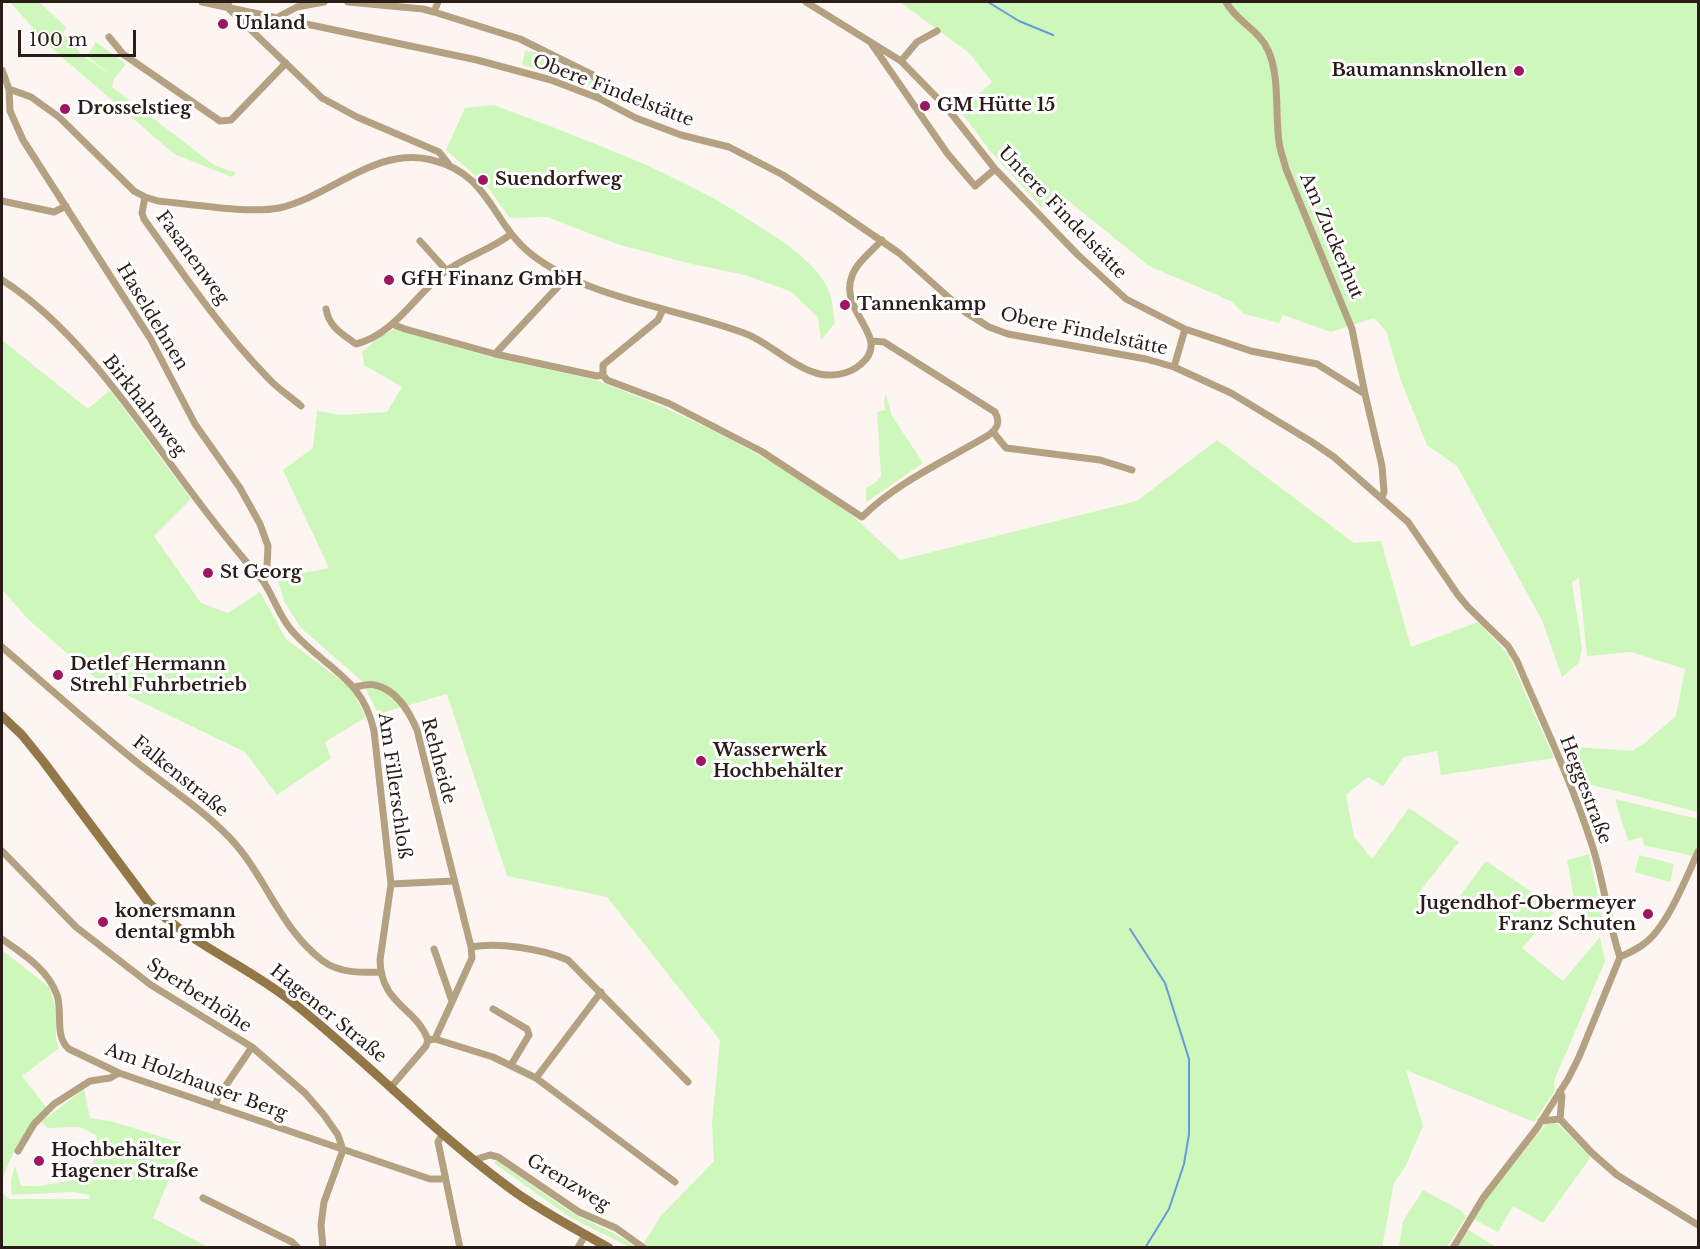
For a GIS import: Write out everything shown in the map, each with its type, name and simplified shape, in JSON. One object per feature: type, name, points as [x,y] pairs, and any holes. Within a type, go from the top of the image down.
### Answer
[{"type":"main road","name":"Hagener Straße","points":[[2,716],[44,761],[149,903],[164,918],[179,930],[278,991],[474,1160],[531,1203],[609,1248]]},
{"type":"street","name":"Obere Findelstätte","points":[[202,2],[228,4],[477,60],[551,80],[598,98],[636,118],[681,135],[729,147],[783,175],[882,240],[965,312],[989,327],[1008,334],[1146,359],[1174,367],[1231,393],[1259,410]]},
{"type":"street","points":[[278,17],[297,7],[324,2]]},
{"type":"street","points":[[348,2],[423,9],[520,39],[593,75],[599,85],[598,98]]},
{"type":"street","points":[[434,12],[438,2]]},
{"type":"street","name":"Untere Findelstätte","points":[[806,2],[901,61],[947,108],[995,169],[1077,254],[1126,299],[1185,329],[1251,351],[1317,364],[1365,394]]},
{"type":"street","name":"Am Zuckerhut","points":[[1226,2],[1236,16],[1267,47],[1273,62],[1279,143],[1286,169],[1329,276],[1347,312],[1352,329],[1382,466],[1384,492],[1382,497]]},
{"type":"street","points":[[228,4],[322,98],[357,117],[438,152],[450,166]]},
{"type":"street","points":[[901,61],[917,42],[937,31]]},
{"type":"street","points":[[109,37],[123,54],[220,121],[231,120],[286,63]]},
{"type":"street","name":"Untere Findelstätte","points":[[868,39],[947,153],[975,186],[995,169]]},
{"type":"street","name":"Haseldehnen","points":[[2,70],[9,89],[10,111],[23,140],[150,338],[195,424],[240,488],[260,524],[268,546],[264,582]]},
{"type":"street","name":"Fasanenweg","points":[[9,89],[31,97],[59,117],[126,184],[145,197],[142,213],[144,219],[197,292],[270,381],[301,406]]},
{"type":"street","points":[[2,113],[10,111]]},
{"type":"street","points":[[145,197],[158,201],[242,209],[278,208],[301,201],[377,163],[405,157],[430,159],[450,166],[463,174],[483,192],[511,234],[531,254],[567,277],[663,309],[746,333],[813,373],[829,375],[845,373],[858,367],[867,359],[872,349],[872,341],[851,303],[849,290],[852,276],[859,264],[882,240]]},
{"type":"street","points":[[2,201],[54,212],[66,206]]},
{"type":"street","points":[[326,309],[327,319],[334,328],[356,344],[364,342],[392,324],[447,271],[501,242],[511,234]]},
{"type":"street","points":[[420,241],[447,271]]},
{"type":"street","points":[[495,354],[567,277]]},
{"type":"street","name":"Birkhahnweg","points":[[2,280],[22,293],[54,322],[124,400],[248,565]]},
{"type":"street","points":[[663,309],[658,320],[603,365],[603,375],[608,380],[674,406],[761,451],[862,518],[871,508],[914,478],[993,432],[999,419],[995,412],[884,342],[872,341]]},
{"type":"street","points":[[392,324],[405,330],[495,354],[597,376],[603,375]]},
{"type":"street","name":"Obere Findelstätte","points":[[1174,367],[1185,329]]},
{"type":"street","name":"Heggestraße","points":[[1259,410],[1334,457],[1382,497],[1408,522],[1458,596],[1508,646],[1569,782],[1592,844],[1612,934],[1620,957]]},
{"type":"street","points":[[993,432],[1006,448],[1100,460],[1132,470]]},
{"type":"street","name":"Am Fillerschloß","points":[[248,565],[264,582],[277,610],[293,632],[355,687],[368,708],[374,731],[392,884],[380,960],[381,972],[393,999],[432,1040]]},
{"type":"street","name":"Falkenstraße","points":[[2,647],[134,761],[203,812],[231,840],[253,867],[287,924],[305,946],[326,963],[345,970],[364,973],[381,972]]},
{"type":"street","name":"Rehheide","points":[[355,687],[374,684],[392,694],[403,704],[417,730],[471,947],[472,958],[432,1040]]},
{"type":"street","name":"Sperberhöhe","points":[[2,851],[76,927],[151,985],[252,1047],[305,1093],[338,1135],[343,1150]]},
{"type":"street","points":[[1453,1248],[1483,1198],[1541,1121],[1560,1091],[1579,1057],[1620,957],[1641,946],[1655,934],[1670,910],[1698,852]]},
{"type":"street","points":[[392,884],[454,881]]},
{"type":"street","name":"Am Holzhauser Berg","points":[[2,939],[33,961],[48,977],[57,995],[60,1032],[64,1045],[118,1073],[430,1179],[445,1179]]},
{"type":"street","points":[[471,947],[496,945],[568,960],[688,1082]]},
{"type":"street","points":[[434,949],[452,1001]]},
{"type":"street","points":[[536,1078],[601,992]]},
{"type":"street","points":[[494,1009],[527,1029],[529,1035],[511,1065]]},
{"type":"street","points":[[391,1087],[432,1040],[511,1065],[536,1078],[675,1182]]},
{"type":"street","points":[[215,1106],[218,1097],[252,1047]]},
{"type":"street","points":[[18,1151],[34,1124],[54,1104],[90,1081],[110,1078],[118,1073]]},
{"type":"street","points":[[1560,1091],[1562,1096],[1560,1119],[1592,1153],[1617,1175],[1698,1226]]},
{"type":"street","points":[[1541,1121],[1560,1119]]},
{"type":"street","points":[[443,1133],[438,1142],[460,1248]]},
{"type":"street","points":[[323,1248],[321,1225],[324,1202],[343,1150]]},
{"type":"street","name":"Grenzweg","points":[[474,1160],[490,1155],[498,1157],[579,1212],[616,1228],[644,1248]]},
{"type":"street","points":[[203,1198],[291,1242],[298,1248]]},
{"type":"street","points":[[578,1248],[585,1235]]},
{"type":"green space","points":[[10,2],[39,2],[66,27],[63,34],[83,56],[112,76],[87,56],[96,42],[126,64],[114,79],[112,87],[214,165],[236,173],[232,177],[174,154],[47,44]]},
{"type":"green space","points":[[900,2],[1698,2],[1698,812],[1573,780],[1577,747],[1632,751],[1676,716],[1685,669],[1631,652],[1587,656],[1579,578],[1572,582],[1582,648],[1579,663],[1562,677],[1542,620],[1457,466],[1427,445],[1401,381],[1386,331],[1374,318],[1331,332],[1283,315],[1279,323],[1244,314],[1231,301],[1149,266],[1065,198],[1041,207],[991,152],[960,111],[992,82],[969,53]]},
{"type":"green space","points":[[525,51],[540,53],[558,63],[554,74],[522,65]]},
{"type":"green space","points":[[560,64],[592,79],[592,89],[557,75]]},
{"type":"green space","points":[[494,105],[631,158],[729,207],[786,244],[816,271],[830,295],[835,323],[821,340],[818,317],[790,291],[745,275],[620,245],[547,217],[510,218],[486,185],[446,150],[465,108]]},
{"type":"green space","points":[[395,329],[491,357],[596,380],[661,406],[723,435],[787,471],[854,517],[900,560],[1137,501],[1217,440],[1354,543],[1381,541],[1411,647],[1478,622],[1508,654],[1554,758],[1441,775],[1437,751],[1404,757],[1383,786],[1368,777],[1346,795],[1354,837],[1372,859],[1409,808],[1459,842],[1420,891],[1448,912],[1486,861],[1557,909],[1522,948],[1563,981],[1600,937],[1605,961],[1554,1081],[1555,1090],[1534,1122],[1406,1070],[1423,1126],[1405,1167],[1394,1183],[1382,1247],[648,1247],[644,1243],[660,1217],[714,1161],[712,1123],[720,1040],[607,897],[507,876],[447,694],[378,714],[362,681],[300,627],[284,601],[278,581],[287,576],[329,568],[283,470],[313,448],[317,411],[340,415],[387,412],[402,387],[364,365],[362,352],[379,337]]},
{"type":"green space","points":[[2,340],[88,409],[110,390],[191,499],[154,536],[201,603],[228,613],[260,592],[286,639],[350,687],[366,717],[325,742],[331,758],[277,795],[245,752],[100,682],[29,620],[2,590]]},
{"type":"green space","points":[[886,394],[892,416],[923,463],[866,502],[866,488],[881,476],[877,412],[885,410]]},
{"type":"green space","points":[[1615,799],[1698,819],[1698,846],[1693,856],[1644,845],[1642,837],[1628,841]]},
{"type":"green space","points":[[1589,854],[1604,924],[1601,927],[1597,927],[1577,914],[1567,860]]},
{"type":"green space","points":[[1639,855],[1674,864],[1670,882],[1635,872]]},
{"type":"green space","points":[[2,950],[49,987],[56,1010],[56,1039],[59,1048],[22,1076],[47,1108],[32,1123],[20,1141],[2,1180]]},
{"type":"green space","points":[[84,1089],[90,1118],[114,1122],[184,1144],[153,1218],[208,1247],[2,1247],[2,1193],[10,1199],[89,1199],[90,1195],[73,1192],[12,1195],[11,1181],[15,1165],[21,1186],[40,1186],[85,1178],[98,1152],[96,1135],[80,1127],[48,1128],[41,1122]]},
{"type":"green space","points":[[1546,1124],[1558,1124],[1591,1157],[1543,1223],[1513,1206],[1498,1232],[1473,1219],[1486,1199]]},
{"type":"green space","points":[[496,1160],[570,1212],[636,1247],[629,1247],[568,1216],[494,1163]]},
{"type":"green space","points":[[1423,1190],[1462,1211],[1466,1217],[1447,1247],[1399,1247],[1403,1221]]},
{"type":"green space","points":[[1467,1229],[1496,1247],[1456,1248]]},
{"type":"waterway","points":[[988,2],[1019,21],[1053,35]]},
{"type":"waterway","points":[[1130,929],[1165,983],[1189,1059],[1189,1134],[1184,1164],[1169,1209],[1145,1248]]},
{"type":"place","name":"Unland","points":[[223,24]]},
{"type":"place","name":"Baumannsknollen","points":[[1519,71]]},
{"type":"place","name":"GM Hütte 15","points":[[925,106]]},
{"type":"place","name":"Drosselstieg","points":[[65,109]]},
{"type":"place","name":"Suendorfweg","points":[[483,180]]},
{"type":"place","name":"GfH Finanz GmbH","points":[[389,280]]},
{"type":"place","name":"Tannenkamp","points":[[845,305]]},
{"type":"place","name":"St Georg","points":[[208,573]]},
{"type":"place","name":"Detlef Hermann Strehl Fuhrbetrieb","points":[[58,675]]},
{"type":"place","name":"Wasserwerk Hochbehälter","points":[[701,761]]},
{"type":"place","name":"Jugendhof-Obermeyer Franz Schuten","points":[[1648,914]]},
{"type":"place","name":"konersmann dental gmbh","points":[[103,922]]},
{"type":"place","name":"Hochbehälter Hagener Straße","points":[[39,1161]]}]
